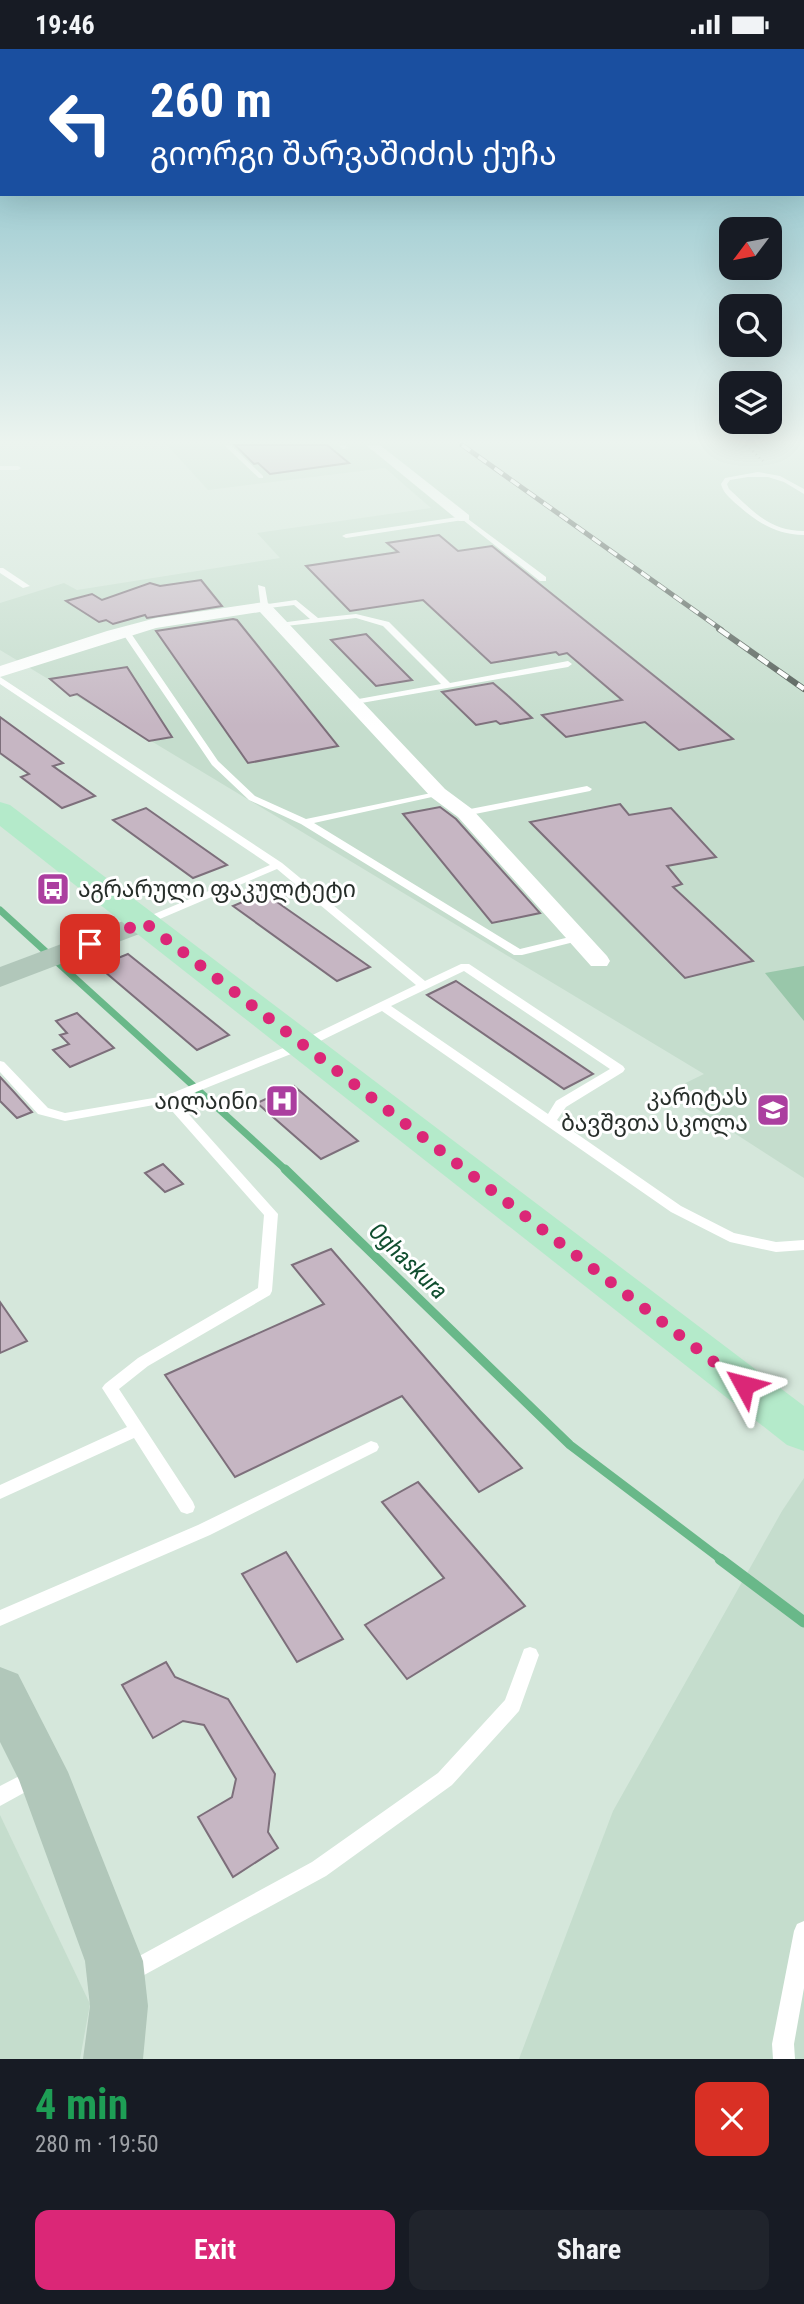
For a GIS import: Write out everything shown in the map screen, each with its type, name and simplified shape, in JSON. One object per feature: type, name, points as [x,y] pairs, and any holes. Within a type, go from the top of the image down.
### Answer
[{"type":"main road","points":[[0,811],[804,1432]]},
{"type":"street","points":[[0,672],[125,631],[264,607],[438,793],[465,813],[599,961]]},
{"type":"street","points":[[0,978],[144,922]]},
{"type":"street","points":[[0,1690],[21,1785],[114,1961],[119,2007],[113,2059]]},
{"type":"lane","points":[[491,539],[543,579]]},
{"type":"lane","points":[[0,570],[26,586]]},
{"type":"lane","points":[[261,587],[264,607],[296,602],[315,619]]},
{"type":"lane","points":[[280,625],[356,616],[386,624],[448,686]]},
{"type":"lane","points":[[125,631],[215,763],[252,798],[305,822],[518,953],[578,938]]},
{"type":"lane","points":[[353,703],[568,664]]},
{"type":"lane","points":[[0,680],[278,865],[424,986]]},
{"type":"lane","points":[[465,813],[587,789]]},
{"type":"lane","points":[[305,822],[438,793]]},
{"type":"lane","points":[[144,922],[278,865]]},
{"type":"lane","points":[[0,1065],[43,1111],[65,1117],[168,1099],[302,1045],[465,966],[619,1069],[561,1104],[549,1122]]},
{"type":"lane","points":[[383,1006],[676,1209],[730,1237],[776,1247],[804,1245]]},
{"type":"lane","points":[[168,1099],[271,1214],[265,1291],[143,1362],[110,1388],[187,1507]]},
{"type":"lane","points":[[0,1492],[137,1429]]},
{"type":"lane","points":[[0,1618],[204,1530],[371,1447]]},
{"type":"lane","points":[[116,1979],[318,1869],[445,1779],[512,1705],[530,1655]]},
{"type":"lane","points":[[784,2059],[783,2044],[804,1931]]},
{"type":"shaded area","points":[[262,539],[804,539],[804,1178],[669,1091],[704,1074],[0,650],[0,603],[64,583],[77,590],[280,558]]},
{"type":"shaded area","points":[[804,1478],[804,2059],[519,2059],[613,1811],[782,1511]]},
{"type":"shaded area","points":[[0,1815],[90,2004],[80,2059],[0,2059]]},
{"type":"green space","points":[[804,966],[804,1021],[765,973]]},
{"type":"building","points":[[414,539],[444,539],[458,551],[492,546],[733,739],[679,750],[645,722],[566,737],[542,715],[622,700],[567,653],[559,655],[556,652],[491,663],[423,600],[350,611],[306,566],[398,552],[387,543]]},
{"type":"building","points":[[201,580],[222,606],[147,618],[145,615],[113,624],[106,620],[99,622],[66,601],[92,594],[102,600],[150,583],[160,586]]},
{"type":"building","points":[[237,620],[338,746],[248,763],[156,631]]},
{"type":"building","points":[[366,634],[412,680],[376,686],[331,640]]},
{"type":"building","points":[[127,667],[172,737],[149,741],[77,694],[70,696],[50,679]]},
{"type":"building","points":[[493,683],[532,718],[476,725],[442,692]]},
{"type":"building","points":[[0,717],[63,763],[53,766],[95,796],[62,808],[21,777],[29,774],[0,753]]},
{"type":"building","points":[[620,804],[629,815],[671,808],[716,857],[667,866],[682,884],[673,887],[753,961],[685,978],[530,822]]},
{"type":"building","points":[[440,807],[456,819],[540,913],[492,923],[403,814]]},
{"type":"building","points":[[146,808],[227,865],[193,878],[113,820]]},
{"type":"building","points":[[264,893],[370,967],[337,981],[233,906]]},
{"type":"building","points":[[128,954],[229,1035],[197,1050],[98,966]]},
{"type":"building","points":[[456,981],[593,1074],[564,1089],[427,995]]},
{"type":"building","points":[[77,1013],[114,1048],[70,1067],[53,1050],[69,1044],[60,1035],[67,1033],[56,1021]]},
{"type":"building","points":[[0,1077],[32,1112],[17,1118],[0,1101]]},
{"type":"building","points":[[294,1086],[358,1141],[321,1159],[257,1103]]},
{"type":"building","points":[[163,1164],[183,1184],[165,1192],[145,1173]]},
{"type":"building","points":[[331,1249],[522,1468],[479,1492],[402,1396],[235,1477],[165,1375],[324,1304],[292,1265]]},
{"type":"building","points":[[0,1302],[27,1341],[0,1353]]},
{"type":"building","points":[[418,1482],[525,1606],[407,1679],[365,1625],[444,1578],[382,1502]]},
{"type":"building","points":[[286,1552],[343,1639],[297,1662],[242,1574]]},
{"type":"building","points":[[166,1662],[175,1677],[228,1699],[275,1774],[268,1832],[278,1848],[233,1877],[198,1817],[232,1797],[236,1779],[204,1725],[183,1721],[153,1738],[122,1685]]},
{"type":"waterway","name":"Oghaskura","points":[[0,910],[287,1171]]},
{"type":"waterway","name":"Oghaskura","points":[[285,1169],[570,1445],[722,1560]]},
{"type":"waterway","name":"Oghaskura","points":[[720,1559],[804,1622]]},
{"type":"railway","points":[[594,539],[722,630]]},
{"type":"railway","points":[[719,629],[804,689]]},
{"type":"place","name":"აგრარული ფაკულტეტი","points":[[53,889]]},
{"type":"place","name":"აილაინი","points":[[282,1101]]},
{"type":"place","name":"კარიტას ბავშვთა სკოლა","points":[[773,1110]]},
{"type":"route","points":[[90,944],[144,922],[744,1385]]}]
